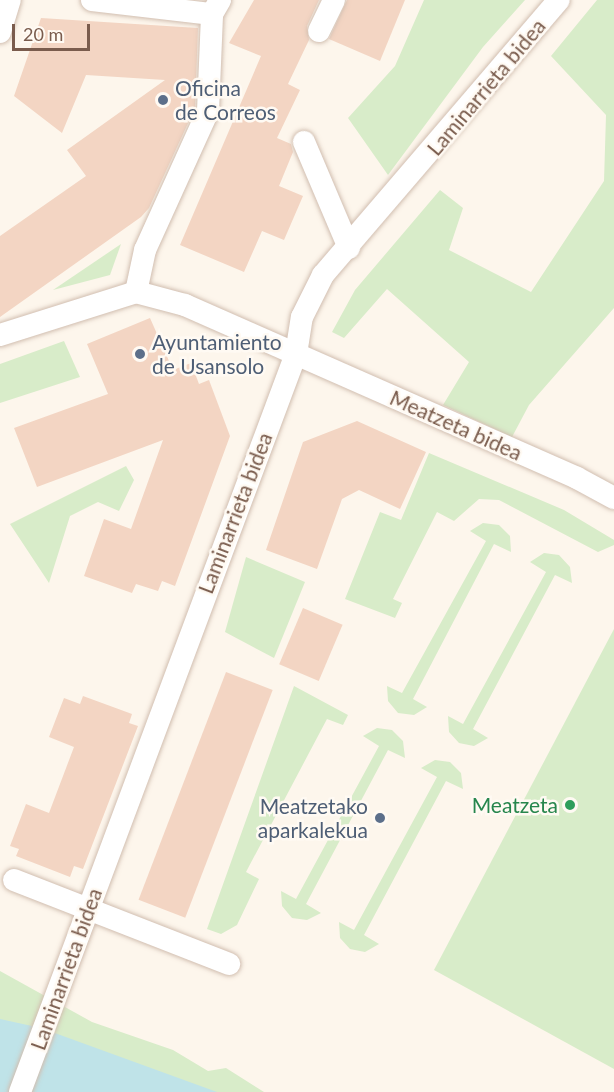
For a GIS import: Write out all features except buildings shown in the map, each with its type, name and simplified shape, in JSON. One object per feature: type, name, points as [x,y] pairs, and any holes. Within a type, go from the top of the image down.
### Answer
[{"type":"street","points":[[0,32],[10,0]]},
{"type":"street","points":[[0,335],[136,292],[145,250],[208,111],[216,7],[92,0]]},
{"type":"street","points":[[320,31],[334,0]]},
{"type":"street","name":"Laminarrieta bidea","points":[[20,1092],[296,354],[302,317],[323,275],[349,248],[559,0]]},
{"type":"street","points":[[304,142],[349,248]]},
{"type":"street","name":"Meatzeta bidea","points":[[136,292],[185,305],[578,478],[614,498]]},
{"type":"street","points":[[14,880],[229,964]]},
{"type":"green space","points":[[424,0],[525,0],[483,47],[388,175],[348,118],[395,66]]},
{"type":"green space","points":[[597,0],[614,0],[614,308],[529,405],[512,437],[443,405],[469,362],[387,289],[344,338],[332,332],[355,290],[440,190],[463,208],[449,250],[531,292],[604,181],[606,115],[551,56]]},
{"type":"green space","points":[[121,244],[110,275],[53,290]]},
{"type":"green space","points":[[64,341],[80,377],[0,403],[0,364]]},
{"type":"green space","points":[[429,453],[564,510],[614,540],[614,545],[598,552],[499,500],[479,499],[454,521],[437,512],[393,599],[402,603],[395,618],[345,599],[380,512],[401,520]]},
{"type":"green space","points":[[126,466],[134,480],[119,511],[98,502],[70,516],[49,583],[10,524]]},
{"type":"green space","points":[[483,523],[499,525],[510,536],[511,552],[494,544],[413,699],[427,707],[414,715],[398,713],[388,701],[387,686],[402,693],[486,541],[470,531]]},
{"type":"green space","points":[[544,553],[559,555],[570,567],[572,583],[555,575],[473,729],[488,738],[474,746],[459,743],[449,732],[448,716],[463,724],[546,572],[530,562]]},
{"type":"green space","points":[[246,557],[305,582],[274,658],[225,632]]},
{"type":"green space","name":"Meatzeta","points":[[614,629],[614,1069],[434,970]]},
{"type":"green space","points":[[294,686],[348,715],[343,725],[327,719],[246,872],[259,879],[237,925],[221,934],[207,929]]},
{"type":"green space","points":[[377,728],[392,730],[403,741],[405,758],[388,750],[306,904],[321,913],[307,920],[292,918],[282,906],[281,891],[296,899],[379,746],[363,736]]},
{"type":"green space","points":[[435,760],[450,762],[461,773],[463,789],[446,781],[364,935],[379,944],[365,952],[350,949],[340,938],[339,922],[354,930],[437,777],[421,768]]},
{"type":"green space","points":[[0,971],[92,1022],[173,1050],[208,1071],[226,1068],[264,1092],[0,1092]]},
{"type":"water","points":[[0,1019],[41,1028],[217,1092],[0,1092]]},
{"type":"place","name":"Oficina de Correos","points":[[163,100]]},
{"type":"place","name":"Ayuntamiento de Usansolo","points":[[140,354]]},
{"type":"place","name":"Meatzeta","points":[[570,805]]},
{"type":"place","name":"Meatzetako aparkalekua","points":[[380,818]]}]
